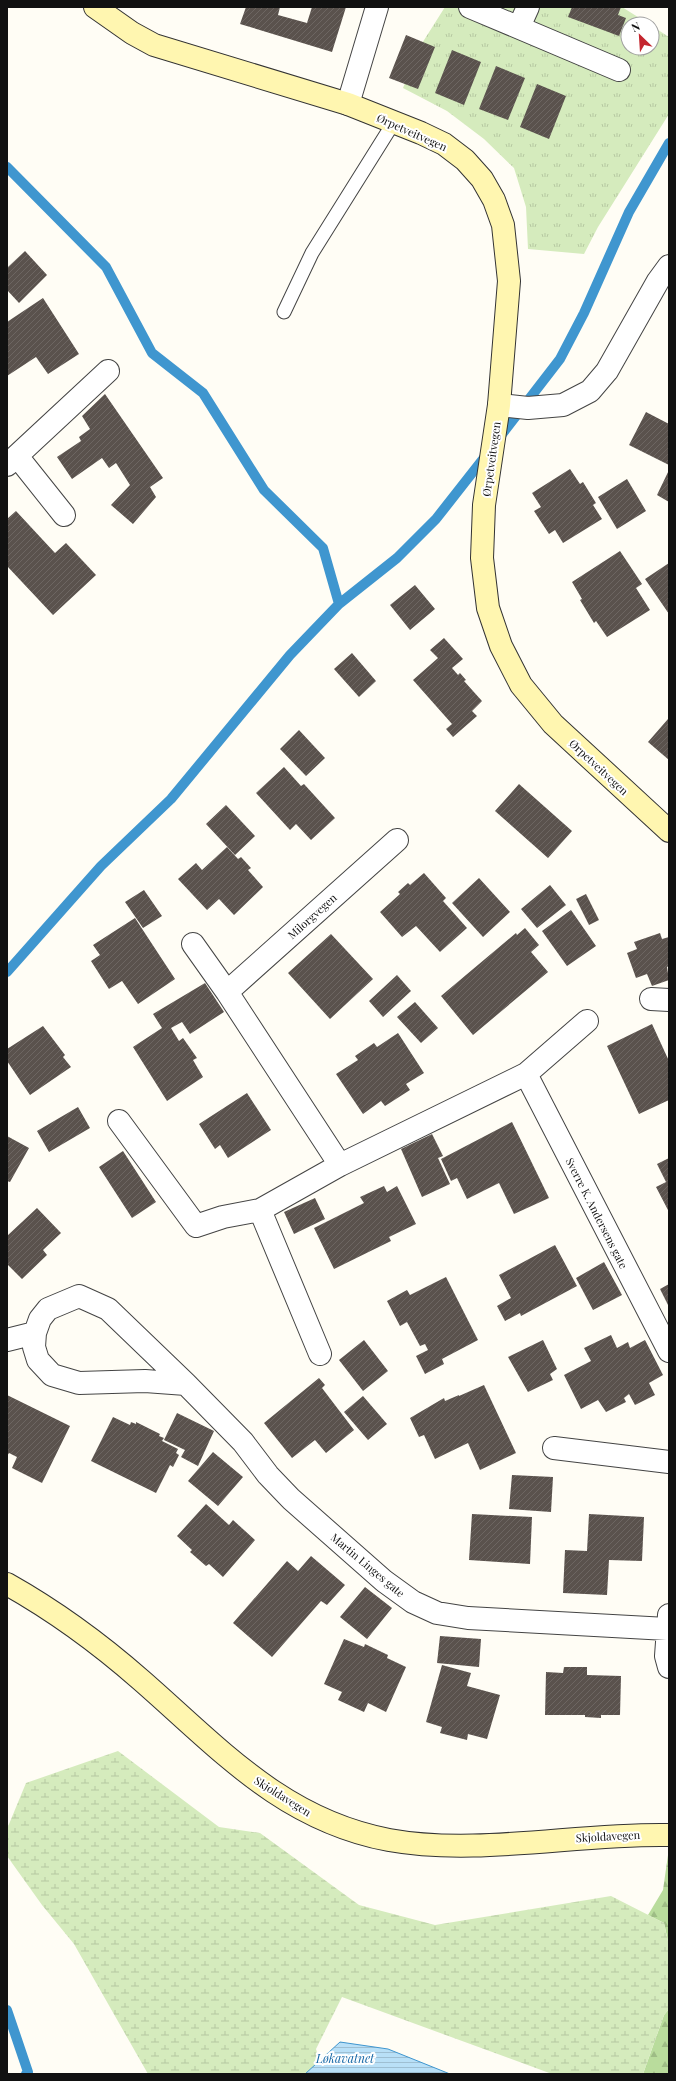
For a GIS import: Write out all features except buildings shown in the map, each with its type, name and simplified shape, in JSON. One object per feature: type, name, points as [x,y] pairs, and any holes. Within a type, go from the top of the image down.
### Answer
[{"type":"street","name":"Ørpetveitvegen","points":[[95,7],[154,45],[348,104],[444,144],[465,160],[482,178],[494,200],[503,225],[509,281],[499,406],[484,505],[482,558],[488,608],[500,646],[521,685],[553,724],[669,831]]},
{"type":"street","points":[[348,104],[377,7]]},
{"type":"street","points":[[470,7],[619,70]]},
{"type":"street","points":[[519,27],[528,7]]},
{"type":"street","points":[[499,406],[528,408],[563,405],[590,391],[607,371],[658,281],[669,266]]},
{"type":"street","points":[[64,515],[12,460],[108,371]]},
{"type":"street","name":"Milorgvegen","points":[[227,992],[397,840]]},
{"type":"street","points":[[193,944],[227,992],[340,1165]]},
{"type":"street","points":[[119,1121],[196,1226],[223,1217],[260,1210],[340,1165],[526,1074],[587,1021]]},
{"type":"street","name":"Sverre K. Andersens gate","points":[[526,1074],[669,1351]]},
{"type":"street","points":[[260,1210],[320,1354]]},
{"type":"street","name":"Martin Linges gate","points":[[186,1384],[145,1381],[79,1383],[52,1374],[38,1360],[34,1347],[35,1333],[40,1319],[48,1309],[80,1296],[108,1309],[186,1384],[243,1442],[268,1474],[291,1499],[384,1581],[413,1602],[437,1613],[468,1618],[668,1622]]},
{"type":"street","points":[[7,1340],[35,1333]]},
{"type":"street","points":[[554,1448],[669,1462]]},
{"type":"street","name":"Skjoldavegen","points":[[7,1584],[86,1635],[140,1678],[247,1773],[302,1810],[331,1824],[361,1834],[416,1844],[489,1845],[628,1834],[669,1835]]},
{"type":"street","points":[[668,1622],[666,1656],[669,1667]]},
{"type":"lane","points":[[284,312],[312,253],[394,122]]},
{"type":"green space","points":[[445,7],[622,7],[636,16],[620,16],[620,56],[660,56],[660,31],[669,37],[669,114],[598,227],[584,254],[528,249],[526,207],[514,168],[484,139],[447,111],[403,88],[419,48]]},
{"type":"green space","points":[[118,1751],[219,1827],[260,1833],[359,1905],[435,1925],[611,1896],[664,1923],[669,1946],[669,2009],[664,2015],[643,2074],[552,2074],[342,1997],[316,2049],[323,2074],[148,2074],[74,1944],[42,1905],[7,1856],[7,1829],[26,1783]]},
{"type":"green space","points":[[669,1848],[669,1946],[664,1923],[648,1915],[663,1890]]},
{"type":"green space","points":[[669,2009],[669,2074],[643,2074],[664,2015]]},
{"type":"water","name":"Løkavatnet","points":[[340,2042],[388,2049],[450,2074],[305,2074]]},
{"type":"waterway","points":[[499,438],[560,359],[584,313],[629,212],[669,143]]},
{"type":"waterway","points":[[7,167],[106,267],[152,353],[203,393],[264,490],[323,548],[339,604]]},
{"type":"waterway","points":[[7,972],[101,866],[171,799],[290,655],[339,604],[397,558],[436,519],[487,454]]},
{"type":"waterway","points":[[7,2010],[28,2072],[26,2074]]}]
